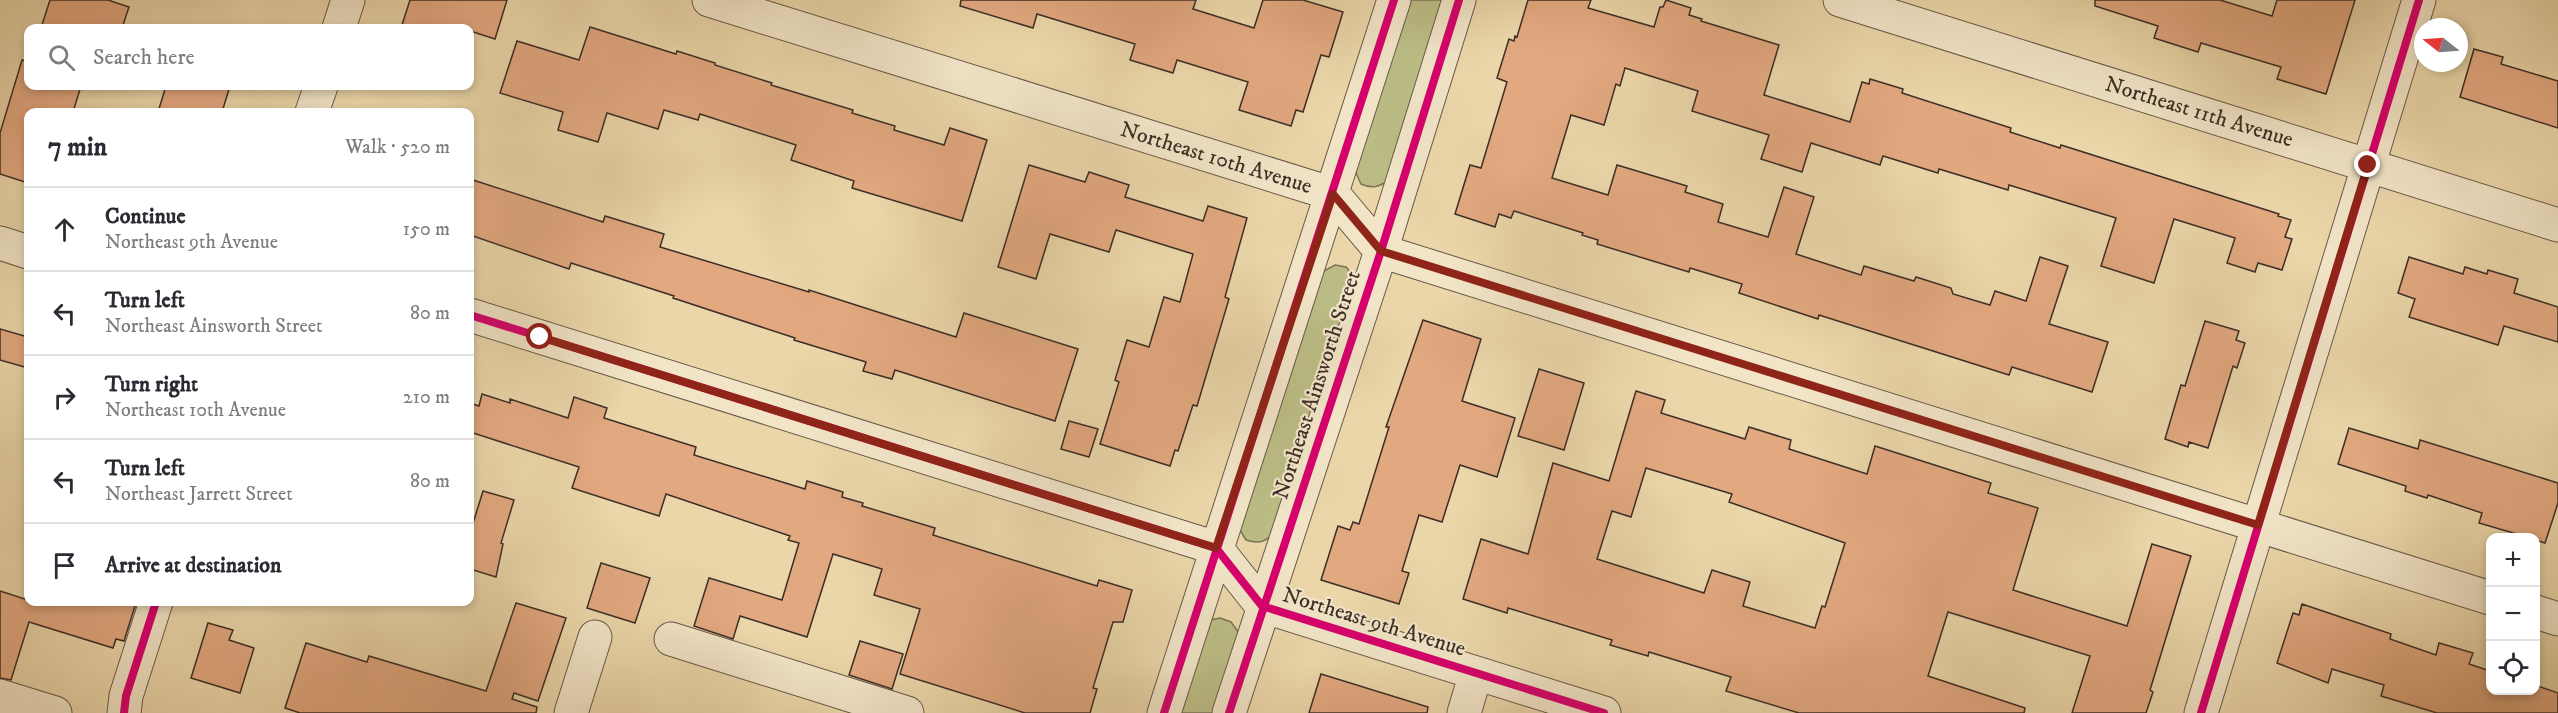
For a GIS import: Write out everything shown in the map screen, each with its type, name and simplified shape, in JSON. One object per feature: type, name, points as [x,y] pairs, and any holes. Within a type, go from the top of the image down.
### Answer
[{"type":"street","points":[[340,24],[348,0]]},
{"type":"street","name":"Northeast 10th Avenue","points":[[709,0],[1333,194],[1381,251]]},
{"type":"street","name":"Northeast Ainsworth Street","points":[[1164,713],[1394,0]]},
{"type":"street","name":"Northeast Ainsworth Street","points":[[1229,713],[1262,606],[1381,251],[1459,0]]},
{"type":"street","name":"Northeast 11th Avenue","points":[[1840,0],[2558,225]]},
{"type":"street","points":[[2201,713],[2419,0]]},
{"type":"street","points":[[313,108],[320,90]]},
{"type":"street","points":[[0,243],[24,251]]},
{"type":"street","points":[[1381,251],[2486,597]]},
{"type":"street","points":[[474,316],[1216,548]]},
{"type":"street","name":"Northeast 9th Avenue","points":[[1216,548],[1262,606],[1605,713]]},
{"type":"street","points":[[124,713],[126,696],[155,606]]},
{"type":"street","points":[[2540,614],[2558,619]]},
{"type":"street","points":[[571,713],[595,637]]},
{"type":"street","points":[[671,639],[907,713]]},
{"type":"street","points":[[1464,713],[1476,673]]},
{"type":"street","points":[[0,696],[55,713]]},
{"type":"green space","points":[[1409,0],[1444,0],[1388,181],[1372,187],[1361,184],[1356,173]]},
{"type":"green space","points":[[1335,265],[1346,267],[1353,275],[1353,285],[1274,534],[1261,542],[1246,540],[1240,530],[1240,524],[1320,273]]},
{"type":"green space","points":[[1220,618],[1231,622],[1239,633],[1213,713],[1177,713],[1210,620]]},
{"type":"building","points":[[50,0],[108,0],[129,7],[123,24],[42,24]]},
{"type":"building","points":[[410,0],[507,0],[495,39],[474,32],[474,24],[402,24]]},
{"type":"building","points":[[961,0],[1196,0],[1193,9],[1254,28],[1263,0],[1303,0],[1343,12],[1329,57],[1321,55],[1303,112],[1296,110],[1291,126],[1239,110],[1248,82],[1177,60],[1173,73],[1130,60],[1135,44],[1037,14],[1033,28],[960,6]]},
{"type":"building","points":[[1528,0],[1591,0],[1588,8],[1654,27],[1660,7],[1663,7],[1666,0],[1691,8],[1689,15],[1702,19],[1701,21],[1779,45],[1764,95],[1850,122],[1862,82],[1869,84],[1870,79],[1903,89],[1902,93],[2011,128],[2010,132],[2060,148],[2061,145],[2279,214],[2278,216],[2291,220],[2285,237],[2292,239],[2282,270],[2258,263],[2255,272],[2227,263],[2235,238],[2174,219],[2154,283],[2101,266],[2116,218],[2009,185],[2008,190],[1939,169],[1938,173],[1883,156],[1880,165],[1811,143],[1802,172],[1761,159],[1769,135],[1692,111],[1698,91],[1625,68],[1620,86],[1616,84],[1604,125],[1571,115],[1552,178],[1608,195],[1617,165],[1687,186],[1685,192],[1723,204],[1718,222],[1768,237],[1784,187],[1814,197],[1796,254],[1861,275],[1864,266],[1914,281],[1916,277],[1951,288],[1953,294],[1990,305],[1995,291],[2026,301],[2040,257],[2068,266],[2049,324],[2108,342],[2092,392],[2012,367],[2009,375],[1819,315],[1818,319],[1739,293],[1742,284],[1690,268],[1689,272],[1597,244],[1598,240],[1582,235],[1583,233],[1514,211],[1511,218],[1499,214],[1495,227],[1455,214],[1470,165],[1481,168],[1507,82],[1497,78],[1509,39],[1514,41],[1515,36],[1517,37]]},
{"type":"building","points":[[2095,0],[2220,0],[2272,16],[2277,0],[2355,0],[2326,94],[2277,79],[2281,67],[2201,43],[2198,52],[2154,38],[2158,26],[2095,6]]},
{"type":"building","points":[[590,27],[676,54],[677,51],[715,63],[715,65],[772,83],[771,85],[853,110],[852,113],[895,126],[894,130],[944,145],[950,128],[987,140],[962,221],[852,188],[854,181],[791,160],[796,145],[700,114],[698,120],[664,110],[658,129],[607,113],[598,142],[558,130],[563,112],[500,93],[517,41],[579,60]]},
{"type":"building","points":[[2474,49],[2503,57],[2501,64],[2558,81],[2558,128],[2460,97]]},
{"type":"building","points":[[22,60],[24,60],[24,90],[80,90],[74,108],[24,108],[24,182],[0,174],[0,133]]},
{"type":"building","points":[[165,90],[229,90],[223,108],[159,108]]},
{"type":"building","points":[[1029,165],[1085,182],[1089,172],[1129,185],[1125,197],[1203,221],[1208,206],[1247,218],[1225,297],[1229,299],[1197,406],[1193,405],[1178,451],[1175,450],[1170,466],[1100,444],[1119,382],[1115,380],[1127,340],[1149,347],[1164,297],[1180,302],[1193,254],[1116,230],[1109,252],[1050,234],[1036,279],[998,267]]},
{"type":"building","points":[[474,180],[603,222],[605,216],[664,234],[660,247],[809,292],[809,290],[956,337],[964,313],[1078,349],[1055,421],[895,370],[892,379],[863,371],[866,362],[794,340],[795,338],[673,298],[674,296],[571,263],[569,269],[474,236]]},
{"type":"building","points":[[2409,257],[2463,274],[2465,267],[2487,274],[2488,270],[2518,279],[2514,293],[2558,307],[2558,342],[2504,326],[2498,345],[2409,317],[2415,299],[2398,293]]},
{"type":"building","points":[[1423,320],[1481,339],[1462,401],[1515,418],[1497,477],[1460,465],[1442,522],[1419,515],[1402,571],[1409,573],[1399,604],[1321,580],[1338,526],[1350,530],[1353,522],[1359,524],[1389,427],[1386,427]]},
{"type":"building","points":[[2205,321],[2239,331],[2236,340],[2245,343],[2237,368],[2233,366],[2208,448],[2189,442],[2188,447],[2165,439],[2181,385],[2185,386]]},
{"type":"building","points":[[0,329],[24,336],[24,367],[0,360]]},
{"type":"building","points":[[1539,369],[1584,383],[1564,450],[1518,436]]},
{"type":"building","points":[[1636,391],[1665,400],[1661,413],[1745,439],[1749,427],[1791,440],[1789,449],[1867,474],[1875,446],[1991,483],[1988,493],[2038,508],[2013,590],[2127,626],[2152,544],[2191,556],[2150,690],[2153,692],[2146,713],[2072,713],[2090,656],[1948,612],[1928,676],[2025,708],[2024,713],[1799,713],[1726,691],[1731,677],[1649,652],[1648,656],[1610,645],[1612,640],[1508,608],[1507,613],[1463,599],[1481,539],[1528,554],[1553,463],[1609,481]],"holes":[[[1646,468],[1732,494],[1729,502],[1845,543],[1825,607],[1822,606],[1815,628],[1743,606],[1750,582],[1712,570],[1704,593],[1597,559],[1612,511],[1631,517]]]},
{"type":"building","points":[[482,394],[510,403],[510,399],[568,418],[574,397],[607,408],[604,418],[696,447],[694,455],[805,489],[807,481],[843,492],[842,497],[863,503],[862,506],[935,528],[933,535],[1097,586],[1099,580],[1132,590],[1123,622],[1113,622],[1093,688],[1097,689],[1090,713],[1025,713],[900,674],[920,609],[874,595],[882,569],[833,554],[807,637],[740,616],[733,639],[694,626],[709,578],[782,600],[799,543],[788,540],[790,536],[666,494],[659,516],[572,488],[579,467],[474,433],[474,404],[479,406]]},
{"type":"building","points":[[1069,421],[1098,429],[1089,457],[1061,449]]},
{"type":"building","points":[[2349,428],[2418,449],[2420,440],[2558,483],[2558,503],[2545,543],[2540,542],[2540,533],[2513,533],[2479,523],[2482,513],[2428,495],[2427,498],[2405,491],[2406,486],[2338,464]]},
{"type":"building","points":[[483,491],[514,500],[501,543],[503,544],[496,577],[474,570],[474,520]]},
{"type":"building","points":[[601,563],[650,578],[635,623],[587,608]]},
{"type":"building","points":[[0,591],[24,599],[24,606],[135,606],[124,641],[116,639],[113,648],[29,622],[11,680],[0,678]]},
{"type":"building","points":[[516,603],[566,618],[538,701],[514,693],[512,699],[537,707],[536,713],[300,713],[285,708],[306,643],[367,662],[369,656],[486,691]]},
{"type":"building","points":[[2302,604],[2391,634],[2390,639],[2436,655],[2439,643],[2473,653],[2469,664],[2486,670],[2486,695],[2540,695],[2540,687],[2558,693],[2558,713],[2437,713],[2381,696],[2384,685],[2332,669],[2328,683],[2277,663],[2293,613],[2299,615]]},
{"type":"building","points":[[208,623],[233,630],[229,640],[254,648],[240,693],[191,678]]},
{"type":"building","points":[[860,641],[903,654],[892,689],[849,675]]},
{"type":"building","points":[[1321,674],[1428,707],[1427,713],[1309,713]]},
{"type":"cycle path","points":[[1164,713],[1394,0]]},
{"type":"cycle path","points":[[1229,713],[1381,251],[1459,0]]},
{"type":"cycle path","points":[[2201,713],[2419,0]]},
{"type":"cycle path","points":[[474,316],[1216,548],[1262,606],[1604,713]]},
{"type":"cycle path","points":[[124,713],[126,696],[155,606]]},
{"type":"route","points":[[540,337],[1216,548],[1333,194],[1381,251],[2258,525],[2368,165]]}]
